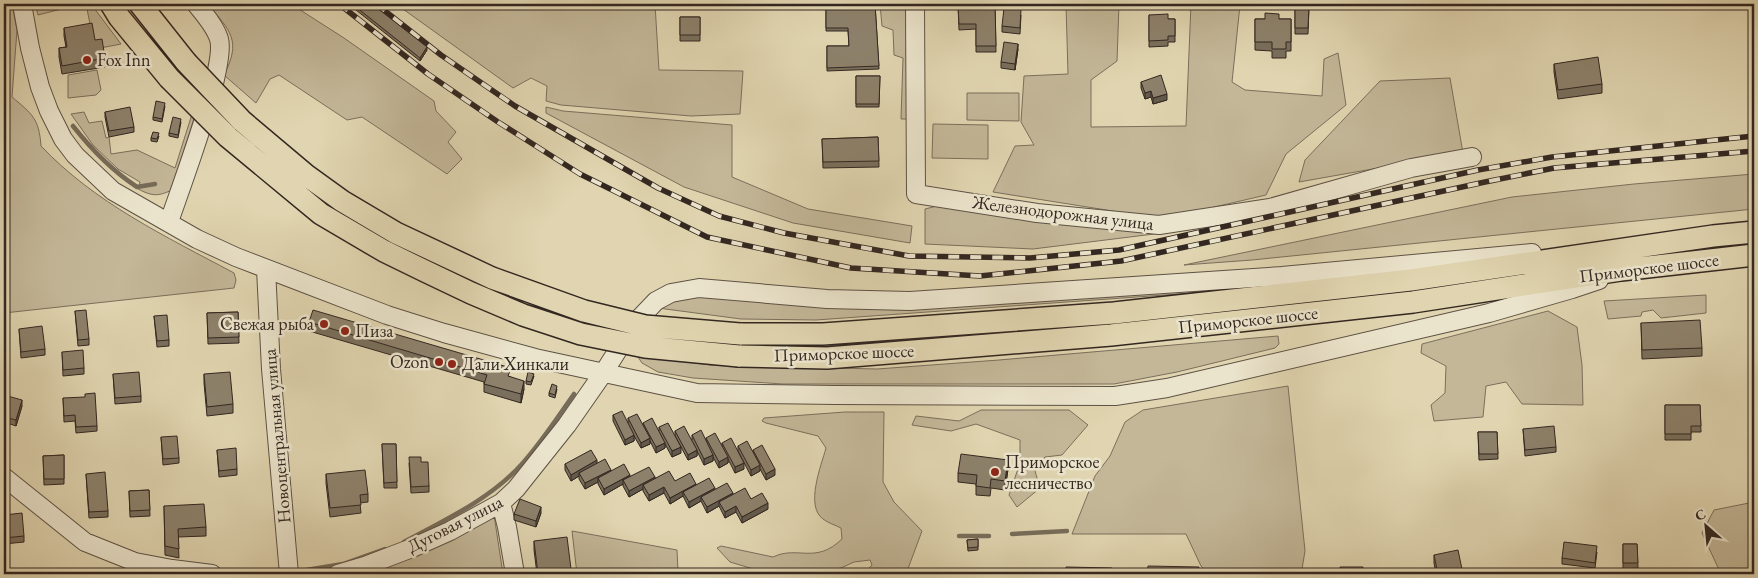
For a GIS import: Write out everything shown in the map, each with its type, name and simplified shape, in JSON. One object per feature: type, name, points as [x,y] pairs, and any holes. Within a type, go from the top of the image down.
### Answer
[{"type":"main road","name":"Приморское шоссе","points":[[110,4],[170,78],[228,137],[321,214],[384,251],[471,293],[523,315],[581,334],[645,347],[739,356],[827,358],[1112,335],[1413,302],[1621,270],[1754,255]]},
{"type":"main road","name":"Приморское шоссе","points":[[140,4],[186,62],[242,121],[306,175],[342,201],[396,234],[492,278],[584,311],[644,326],[740,334],[823,334],[1114,313],[1411,280],[1713,236],[1754,232]]},
{"type":"street","points":[[22,4],[30,48],[48,111],[63,139],[75,155],[113,191],[205,242],[266,269],[381,312],[444,333],[535,358],[697,393],[1115,396],[1167,388],[1489,313],[1572,289],[1621,270]]},
{"type":"street","points":[[168,222],[198,136],[217,70],[220,50],[219,40],[214,29],[196,4]]},
{"type":"street","name":"Железнодорожная улица","points":[[915,4],[916,194],[1037,213],[1159,225],[1270,208],[1411,168],[1472,157]]},
{"type":"street","name":"Дуговая улица","points":[[338,574],[412,548],[450,531],[501,503],[516,489],[567,424],[604,372],[635,323],[656,300],[671,293],[699,288],[827,299],[910,301],[1282,276],[1713,236]]},
{"type":"street","name":"Новоцентральная улица","points":[[266,269],[272,369],[289,574]]},
{"type":"street","points":[[4,477],[85,542],[135,562],[212,574]]},
{"type":"street","points":[[501,503],[515,574]]},
{"type":"shaded area","points":[[4,4],[12,4],[17,30],[12,97],[33,117],[38,129],[41,146],[84,185],[132,217],[234,273],[236,280],[234,288],[4,313]]},
{"type":"shaded area","points":[[35,4],[81,4],[38,15]]},
{"type":"shaded area","points":[[86,4],[91,4],[121,44],[95,49]]},
{"type":"shaded area","points":[[208,4],[277,4],[294,6],[344,38],[434,101],[436,111],[456,132],[448,142],[462,159],[447,174],[362,117],[347,120],[279,75],[270,79],[256,103],[224,75],[232,53],[233,44],[227,29]]},
{"type":"shaded area","points":[[396,4],[655,4],[659,70],[743,71],[740,114],[691,116],[561,105],[546,101],[547,86],[531,78],[513,88]]},
{"type":"shaded area","points":[[880,4],[910,4],[908,119],[901,119],[903,58],[894,55],[893,30],[882,26]]},
{"type":"shaded area","points":[[1066,4],[1119,4],[1117,61],[1091,80],[1091,127],[1186,126],[1191,4],[1240,5],[1232,82],[1245,90],[1322,96],[1324,59],[1338,53],[1346,105],[1286,154],[1266,195],[1163,219],[993,192],[1015,146],[1034,145],[1021,122],[1024,76],[1068,74]]},
{"type":"shaded area","points":[[97,70],[101,90],[96,95],[68,98],[68,75]]},
{"type":"shaded area","points":[[1450,78],[1463,153],[1299,182],[1305,160],[1380,81]]},
{"type":"shaded area","points":[[967,93],[1019,93],[1019,121],[967,120]]},
{"type":"shaded area","points":[[546,107],[563,111],[732,125],[732,177],[808,209],[912,226],[910,243],[793,223],[684,187],[546,113]]},
{"type":"shaded area","points":[[193,111],[198,116],[172,190],[155,195],[138,189],[140,182],[118,169],[93,145],[71,114],[84,112],[89,123],[102,121],[106,138],[109,137],[111,154],[137,150],[175,168]]},
{"type":"shaded area","points":[[933,124],[988,125],[988,159],[932,158]]},
{"type":"shaded area","points":[[1754,174],[1754,209],[1252,260],[1184,265],[1512,197]]},
{"type":"shaded area","points":[[949,203],[1162,233],[1033,249],[925,244],[925,209]]},
{"type":"shaded area","points":[[1262,288],[816,320],[741,319],[658,308],[673,297],[702,292],[1124,294]]},
{"type":"shaded area","points":[[1706,295],[1706,313],[1661,318],[1653,310],[1642,312],[1641,316],[1608,319],[1604,301]]},
{"type":"shaded area","points":[[1548,311],[1577,327],[1582,365],[1583,405],[1522,404],[1506,382],[1486,386],[1483,417],[1434,421],[1431,405],[1445,393],[1446,366],[1421,353],[1422,344]]},
{"type":"shaded area","points":[[1278,336],[1279,344],[1275,348],[1177,372],[1114,384],[783,384],[693,378],[658,372],[642,363],[636,354],[710,365],[877,369]]},
{"type":"shaded area","points":[[1288,386],[1305,551],[1302,569],[1295,574],[1209,574],[1201,566],[1186,534],[1072,534],[1095,476],[1110,456],[1125,422],[1143,410]]},
{"type":"shaded area","points":[[981,410],[1069,410],[1088,425],[1062,455],[1045,457],[1035,471],[1040,488],[1017,507],[1009,495],[1020,463],[1020,440],[976,424],[951,431],[912,425],[916,416],[959,421]]},
{"type":"shaded area","points":[[845,412],[884,412],[883,482],[894,502],[922,531],[906,574],[864,574],[872,565],[870,560],[854,562],[841,568],[813,574],[770,574],[730,562],[717,548],[721,546],[773,557],[782,554],[823,551],[842,539],[841,528],[823,519],[815,505],[816,485],[826,448],[818,436],[762,421],[764,418]]},
{"type":"shaded area","points":[[1754,502],[1754,574],[1721,574],[1702,533],[1714,510]]},
{"type":"shaded area","points":[[494,515],[503,574],[363,574]]},
{"type":"shaded area","points":[[572,531],[677,550],[678,571],[577,574]]},
{"type":"building","points":[[358,4],[372,4],[427,47],[420,58],[356,7]]},
{"type":"building","points":[[875,4],[879,66],[827,68],[827,46],[849,46],[848,28],[826,28],[826,5]]},
{"type":"building","points":[[958,5],[995,5],[996,46],[976,46],[976,24],[959,24]]},
{"type":"building","points":[[1295,7],[1309,7],[1308,28],[1295,28]]},
{"type":"building","points":[[1004,8],[1021,9],[1020,28],[1002,26]]},
{"type":"building","points":[[1265,13],[1279,14],[1279,19],[1291,19],[1291,42],[1286,42],[1286,49],[1272,49],[1272,42],[1255,42],[1255,19],[1265,19]]},
{"type":"building","points":[[1168,14],[1168,19],[1175,19],[1175,36],[1168,36],[1168,40],[1149,41],[1149,15]]},
{"type":"building","points":[[680,17],[700,17],[700,35],[680,35]]},
{"type":"building","points":[[92,23],[95,40],[102,39],[105,58],[62,66],[59,48],[67,47],[64,28]]},
{"type":"building","points":[[1004,42],[1018,44],[1015,64],[1001,62]]},
{"type":"building","points":[[1598,57],[1602,84],[1558,90],[1554,64]]},
{"type":"building","points":[[1161,75],[1167,94],[1153,98],[1151,91],[1145,93],[1141,82]]},
{"type":"building","points":[[856,76],[880,76],[879,104],[856,104]]},
{"type":"building","points":[[156,101],[165,103],[162,119],[153,117]]},
{"type":"building","points":[[130,107],[134,127],[109,131],[105,112]]},
{"type":"building","points":[[173,117],[181,119],[178,135],[169,133]]},
{"type":"building","points":[[153,132],[159,133],[157,139],[151,138]]},
{"type":"building","points":[[878,137],[879,161],[823,162],[822,139]]},
{"type":"building","points":[[86,310],[89,339],[78,340],[75,311]]},
{"type":"building","points":[[313,310],[511,368],[508,376],[524,381],[521,394],[484,384],[487,375],[309,322]]},
{"type":"building","points":[[238,312],[239,337],[208,338],[207,313]]},
{"type":"building","points":[[167,315],[169,340],[157,341],[154,316]]},
{"type":"building","points":[[1700,320],[1702,348],[1642,350],[1641,323]]},
{"type":"building","points":[[42,326],[45,349],[21,352],[19,329]]},
{"type":"building","points":[[83,350],[84,368],[63,370],[62,352]]},
{"type":"building","points":[[139,372],[141,396],[115,398],[113,374]]},
{"type":"building","points":[[230,372],[233,404],[207,407],[204,374]]},
{"type":"building","points":[[528,372],[534,374],[531,382],[526,381]]},
{"type":"building","points":[[552,384],[557,386],[555,395],[549,393]]},
{"type":"building","points":[[95,393],[97,426],[76,427],[75,415],[64,416],[63,398],[85,397],[85,394]]},
{"type":"building","points":[[4,395],[22,400],[16,420],[4,417]]},
{"type":"building","points":[[1665,405],[1700,405],[1701,426],[1691,426],[1691,434],[1665,434]]},
{"type":"building","points":[[622,411],[634,435],[625,440],[613,415]]},
{"type":"building","points":[[637,414],[650,438],[641,443],[628,418]]},
{"type":"building","points":[[652,418],[665,443],[656,447],[643,423]]},
{"type":"building","points":[[668,423],[681,447],[672,451],[659,427]]},
{"type":"building","points":[[684,426],[697,450],[688,455],[675,431]]},
{"type":"building","points":[[1554,426],[1556,447],[1525,450],[1523,429]]},
{"type":"building","points":[[701,430],[713,455],[704,459],[692,435]]},
{"type":"building","points":[[1478,432],[1497,432],[1498,454],[1479,454]]},
{"type":"building","points":[[715,433],[728,457],[719,462],[706,438]]},
{"type":"building","points":[[177,436],[179,458],[163,459],[161,437]]},
{"type":"building","points":[[731,438],[744,463],[735,467],[722,443]]},
{"type":"building","points":[[747,441],[760,465],[751,470],[738,446]]},
{"type":"building","points":[[382,444],[396,444],[397,482],[384,483]]},
{"type":"building","points":[[762,445],[775,469],[766,474],[753,450]]},
{"type":"building","points":[[236,448],[237,469],[219,471],[217,450]]},
{"type":"building","points":[[591,450],[597,460],[571,475],[565,464]]},
{"type":"building","points":[[961,454],[1008,460],[1005,481],[991,479],[990,488],[976,486],[977,475],[958,473]]},
{"type":"building","points":[[64,455],[64,479],[44,479],[43,456]]},
{"type":"building","points":[[409,457],[421,457],[421,462],[428,462],[429,486],[411,487]]},
{"type":"building","points":[[605,459],[611,470],[585,483],[579,473]]},
{"type":"building","points":[[624,464],[630,475],[604,489],[598,478]]},
{"type":"building","points":[[649,467],[655,477],[629,491],[623,480]]},
{"type":"building","points":[[365,470],[368,494],[360,495],[361,505],[330,508],[326,474]]},
{"type":"building","points":[[669,471],[675,481],[690,473],[696,484],[670,498],[664,487],[649,495],[643,485]]},
{"type":"building","points":[[105,472],[108,511],[89,512],[86,474]]},
{"type":"building","points":[[709,478],[715,488],[689,502],[683,492]]},
{"type":"building","points":[[727,483],[733,493],[707,507],[701,497]]},
{"type":"building","points":[[745,488],[751,499],[762,493],[768,503],[742,517],[736,506],[725,512],[719,502]]},
{"type":"building","points":[[149,490],[150,510],[130,511],[129,491]]},
{"type":"building","points":[[520,499],[541,507],[536,521],[514,514]]},
{"type":"building","points":[[204,504],[206,527],[178,529],[179,549],[165,546],[164,506]]},
{"type":"building","points":[[22,513],[24,536],[4,538],[4,515]]},
{"type":"building","points":[[567,537],[571,569],[538,574],[534,541]]},
{"type":"building","points":[[978,539],[978,547],[968,548],[967,540]]},
{"type":"building","points":[[1564,542],[1597,546],[1595,563],[1562,558]]},
{"type":"building","points":[[1623,544],[1637,544],[1638,563],[1623,563]]},
{"type":"building","points":[[1458,550],[1463,574],[1438,574],[1434,555]]},
{"type":"building","points":[[1148,566],[1199,567],[1198,574],[1147,574]]},
{"type":"building","points":[[1066,567],[1112,568],[1111,574],[1066,574]]},
{"type":"building","points":[[1340,567],[1363,567],[1363,574],[1340,574]]},
{"type":"building","points":[[698,572],[721,572],[721,574],[698,574]]},
{"type":"waterway","points":[[73,126],[102,159],[137,187],[155,184]]},
{"type":"waterway","points":[[404,542],[481,499],[509,477],[535,448],[574,394]]},
{"type":"waterway","points":[[1012,534],[1067,531]]},
{"type":"waterway","points":[[959,536],[989,536]]},
{"type":"waterway","points":[[300,571],[343,564],[385,549]]},
{"type":"railway","points":[[339,4],[428,74],[498,122],[580,174],[707,237],[851,268],[980,276],[1121,261],[1554,168],[1754,151]]},
{"type":"railway","points":[[376,4],[441,55],[515,106],[658,188],[719,216],[784,233],[909,256],[1030,258],[1119,250],[1478,170],[1552,157],[1754,136]]},
{"type":"place","name":"Fox Inn","points":[[87,60]]},
{"type":"place","name":"Свежая рыба","points":[[324,324]]},
{"type":"place","name":"Пиза","points":[[345,331]]},
{"type":"place","name":"Ozon","points":[[439,362]]},
{"type":"place","name":"Дали Хинкали","points":[[452,364]]},
{"type":"place","name":"Приморское лесничество","points":[[995,472]]}]
